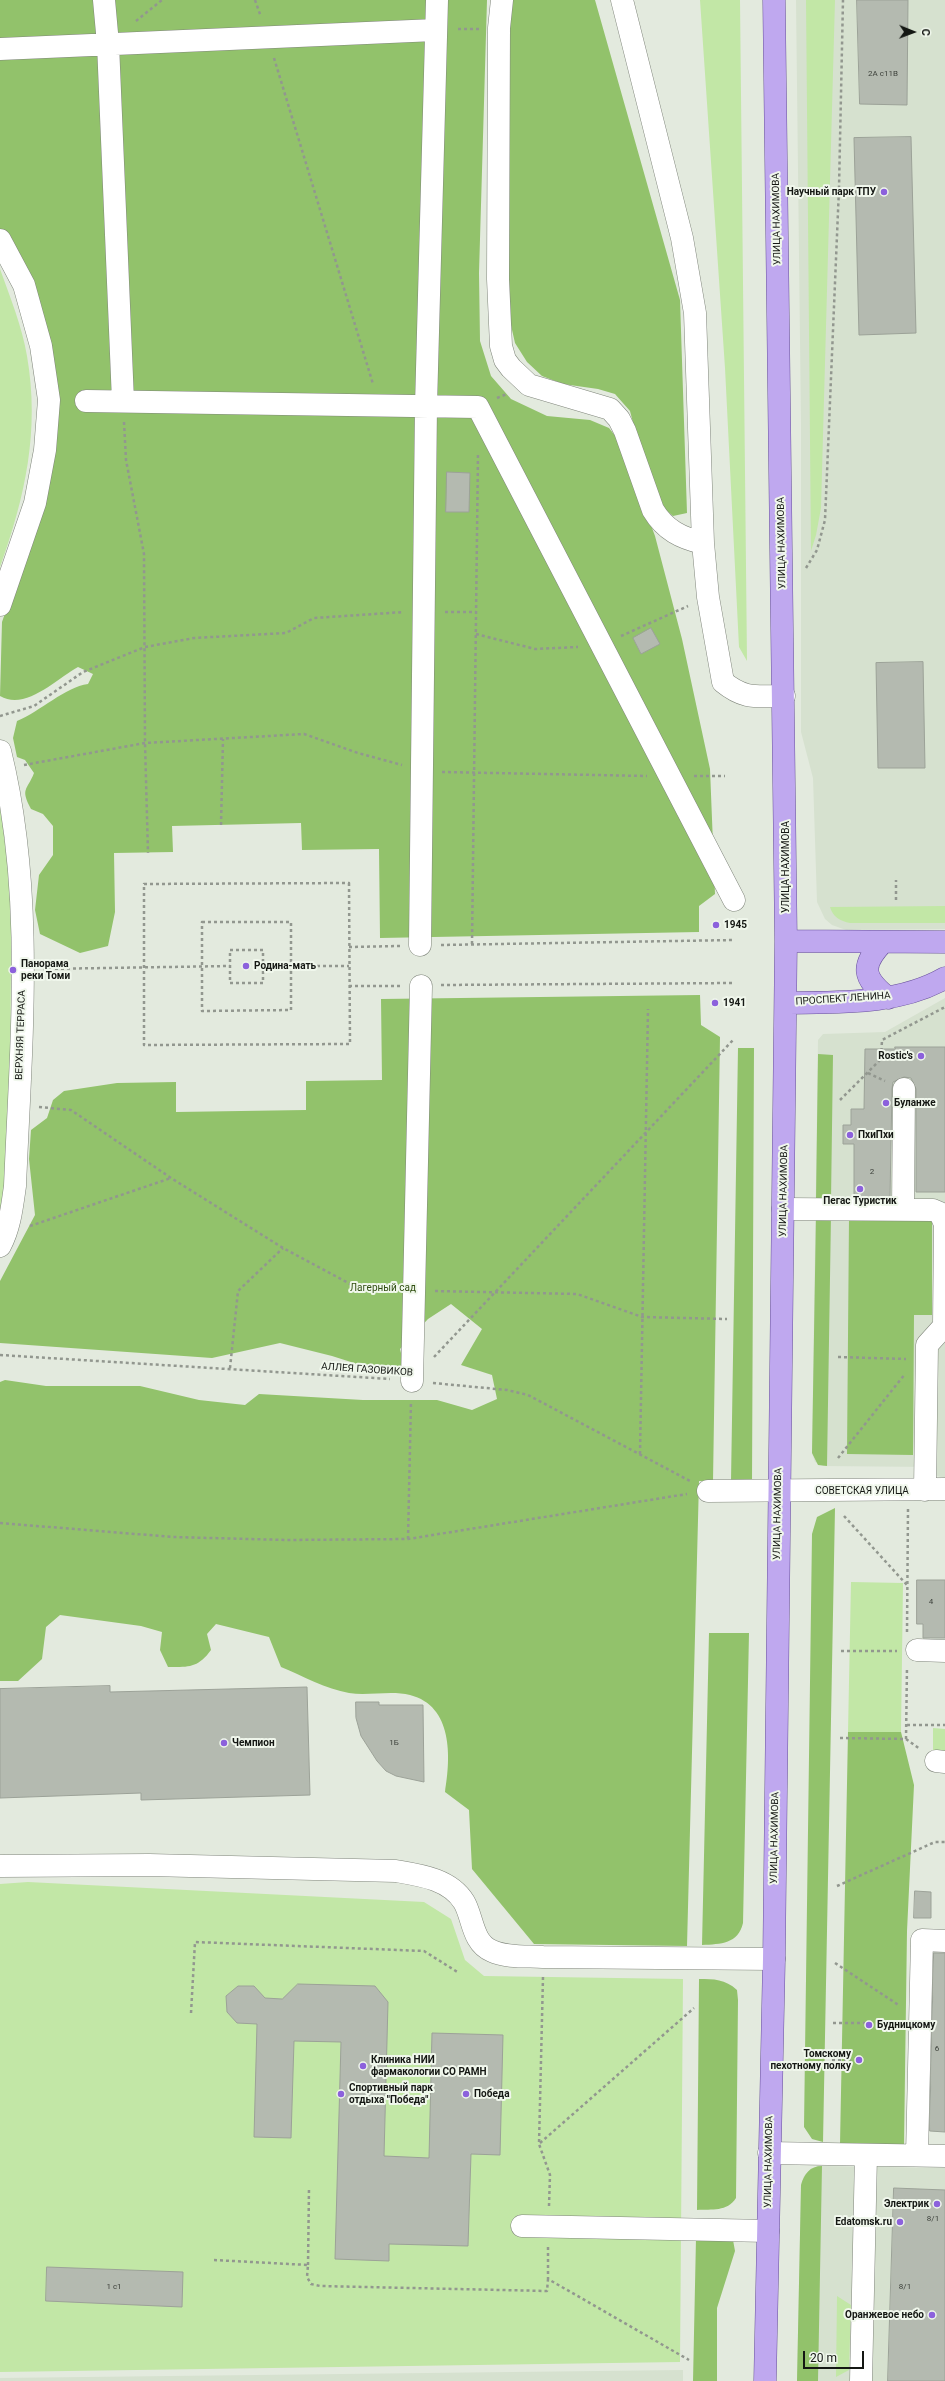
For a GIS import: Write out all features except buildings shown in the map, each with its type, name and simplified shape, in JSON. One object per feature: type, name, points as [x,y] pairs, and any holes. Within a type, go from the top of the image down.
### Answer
[{"type":"main road","name":"УЛИЦА НАХИМОВА","points":[[765,2381],[774,1959],[786,1003],[784,696],[774,0]]},
{"type":"main road","points":[[786,941],[945,942]]},
{"type":"main road","points":[[883,942],[872,954],[868,968],[869,978],[873,986],[888,998]]},
{"type":"main road","name":"ПРОСПЕКТ ЛЕНИНА","points":[[786,1003],[832,1002],[888,998],[910,993],[945,978]]},
{"type":"street","points":[[104,0],[108,44],[123,401]]},
{"type":"street","points":[[420,945],[426,406],[437,0]]},
{"type":"street","points":[[502,0],[499,28],[498,279],[501,346],[505,360],[511,368],[529,385],[610,409],[619,419],[625,431],[653,510],[660,521],[669,530],[685,539],[703,544]]},
{"type":"street","points":[[622,0],[682,238],[695,313],[703,544],[708,596],[723,682],[737,693],[752,696],[784,696]]},
{"type":"street","points":[[0,48],[435,30]]},
{"type":"street","points":[[0,240],[24,285],[41,346],[49,400],[45,450],[35,503],[0,605]]},
{"type":"street","points":[[86,401],[478,407],[734,900]]},
{"type":"street","name":"ВЕРХНЯЯ ТЕРРАСА","points":[[2,760],[16,842],[23,970],[15,1186],[3,1240]]},
{"type":"street","points":[[412,1381],[420,986]]},
{"type":"street","points":[[902,1210],[904,1089]]},
{"type":"street","points":[[783,1209],[937,1211],[945,1220],[944,1325],[927,1345],[926,1490]]},
{"type":"street","name":"СОВЕТСКАЯ УЛИЦА","points":[[708,1491],[779,1492],[926,1490]]},
{"type":"street","points":[[912,1650],[945,1650]]},
{"type":"street","points":[[0,1866],[149,1865],[396,1871],[426,1876],[447,1886],[464,1902],[475,1934],[490,1951],[508,1955],[544,1957],[774,1959]]},
{"type":"street","points":[[917,2155],[922,1940],[945,1941]]},
{"type":"street","points":[[770,2153],[945,2156]]},
{"type":"street","points":[[861,2381],[866,2155]]},
{"type":"street","points":[[522,2226],[768,2231]]},
{"type":"path","points":[[255,0],[268,37],[380,405]]},
{"type":"path","points":[[806,568],[817,550],[825,520],[839,188],[843,0]]},
{"type":"path","points":[[435,30],[499,28]]},
{"type":"path","points":[[478,407],[529,385]]},
{"type":"path","points":[[123,401],[126,460],[144,554],[145,743],[148,853]]},
{"type":"path","points":[[472,944],[478,446]]},
{"type":"path","points":[[476,634],[535,649],[602,645],[708,596]]},
{"type":"path","points":[[440,611],[476,612]]},
{"type":"path","points":[[0,716],[34,706],[83,672],[145,647],[194,638],[286,633],[314,618],[407,612]]},
{"type":"path","points":[[2,760],[145,743],[304,734],[358,753],[407,766]]},
{"type":"path","points":[[221,825],[223,738]]},
{"type":"path","points":[[438,772],[648,776]]},
{"type":"path","points":[[688,776],[725,776]]},
{"type":"path","points":[[896,880],[896,900]]},
{"type":"path","points":[[349,883],[349,966],[350,1044],[144,1045],[144,884],[349,883]]},
{"type":"path","points":[[202,922],[290,922],[291,1010],[202,1011],[202,966],[202,922]]},
{"type":"path","points":[[349,947],[734,940]]},
{"type":"path","points":[[230,950],[263,950],[263,966],[263,983],[230,983],[230,950]]},
{"type":"path","points":[[23,970],[230,966]]},
{"type":"path","points":[[263,966],[349,966]]},
{"type":"path","points":[[349,986],[734,983]]},
{"type":"path","points":[[840,1100],[882,1058],[882,1040],[945,1007]]},
{"type":"path","points":[[640,1454],[648,1009]]},
{"type":"path","points":[[408,1539],[412,1381],[734,1039]]},
{"type":"path","points":[[18,1106],[71,1110],[172,1178],[284,1248],[354,1286],[414,1291],[496,1291],[577,1294],[642,1317],[727,1319]]},
{"type":"path","points":[[3,1240],[172,1178]]},
{"type":"path","points":[[230,1368],[238,1292],[284,1248]]},
{"type":"path","points":[[838,1357],[916,1359],[927,1345]]},
{"type":"path","name":"АЛЛЕЯ ГАЗОВИКОВ","points":[[0,1355],[230,1368],[412,1381],[507,1390],[528,1395],[708,1491]]},
{"type":"path","points":[[838,1458],[908,1370]]},
{"type":"path","points":[[906,1739],[912,1650],[908,1585],[926,1490]]},
{"type":"path","points":[[0,1523],[173,1537],[287,1540],[408,1539],[708,1491]]},
{"type":"path","points":[[844,1516],[908,1585]]},
{"type":"path","points":[[841,1651],[912,1650]]},
{"type":"path","points":[[907,1725],[945,1725]]},
{"type":"path","points":[[840,1738],[906,1739],[940,1761]]},
{"type":"path","points":[[837,1886],[935,1842],[945,1842]]},
{"type":"path","points":[[191,2013],[195,1942],[424,1951],[459,1973]]},
{"type":"path","points":[[309,2188],[307,2277],[311,2284],[320,2286],[547,2291],[550,2175],[539,2144],[543,2050],[544,1957]]},
{"type":"path","points":[[835,1963],[920,2020]]},
{"type":"path","points":[[539,2144],[694,2008]]},
{"type":"path","points":[[833,2023],[865,2023]]},
{"type":"path","points":[[832,2060],[851,2060]]},
{"type":"path","points":[[214,2260],[308,2265]]},
{"type":"path","points":[[548,2279],[689,2360]]},
{"type":"shaded area","points":[[796,0],[945,0],[945,929],[846,930],[832,925],[825,919],[817,902],[813,778],[801,732],[801,424]]},
{"type":"shaded area","points":[[945,998],[945,1478],[937,1476],[932,1467],[823,1466],[815,1462],[812,1453],[818,1040],[823,1034],[885,1032]]},
{"type":"shaded area","points":[[819,2166],[945,2168],[945,2381],[797,2381],[801,2185],[804,2176],[811,2169]]},
{"type":"shaded area","points":[[683,2370],[683,2381],[0,2381],[0,2378]]},
{"type":"green space","points":[[0,0],[487,0],[479,273],[480,341],[491,376],[511,399],[547,416],[590,420],[609,428],[620,442],[655,536],[682,639],[710,769],[715,894],[699,906],[699,932],[380,938],[379,849],[302,850],[301,823],[172,826],[173,852],[114,853],[115,912],[108,946],[80,953],[40,934],[35,910],[39,875],[53,855],[53,826],[43,814],[31,809],[25,793],[34,773],[25,760],[17,757],[13,738],[17,721],[26,717],[62,694],[79,686],[88,684],[93,674],[78,667],[30,697],[10,700],[0,696],[2,622],[27,550],[54,432],[0,232]]},
{"type":"green space","points":[[508,0],[595,0],[680,300],[687,513],[673,516],[661,506],[639,446],[630,411],[615,394],[598,389],[563,384],[542,376],[527,362],[515,343],[510,321],[507,264]]},
{"type":"green space","points":[[700,0],[740,0],[747,661],[739,647],[725,368]]},
{"type":"green space","points":[[806,0],[835,0],[821,508],[816,535],[811,551]]},
{"type":"green space","points":[[0,269],[25,345],[31,384],[32,411],[28,463],[23,489],[17,515],[0,567]]},
{"type":"green space","points":[[0,803],[11,889],[11,956],[10,1111],[6,1190],[0,1221]]},
{"type":"green space","points":[[945,906],[945,923],[850,923],[837,918],[830,907]]},
{"type":"green space","name":"Лагерный сад","points":[[700,995],[701,1025],[720,1037],[713,1481],[699,1481],[687,1946],[534,1944],[472,1869],[469,1810],[445,1792],[448,1764],[446,1734],[442,1721],[434,1710],[424,1701],[410,1695],[395,1693],[349,1693],[332,1689],[281,1667],[269,1637],[216,1624],[207,1634],[211,1650],[202,1660],[192,1665],[168,1667],[160,1650],[162,1632],[141,1626],[60,1615],[46,1627],[42,1659],[18,1681],[0,1681],[0,1382],[5,1380],[46,1386],[140,1386],[199,1400],[245,1405],[259,1394],[363,1400],[437,1400],[472,1410],[497,1399],[492,1375],[461,1365],[482,1329],[451,1304],[428,1319],[400,1349],[405,1369],[376,1370],[332,1356],[280,1343],[212,1358],[0,1343],[0,1281],[35,1215],[29,1159],[31,1130],[47,1118],[53,1100],[64,1091],[117,1083],[176,1082],[176,1112],[306,1110],[306,1081],[382,1080],[381,999]]},
{"type":"green space","points":[[738,1048],[754,1048],[752,1481],[731,1481]]},
{"type":"green space","points":[[818,1054],[833,1055],[831,1200],[816,1200]]},
{"type":"green space","points":[[816,1215],[831,1215],[827,1466],[818,1465],[812,1453]]},
{"type":"green space","points":[[849,1218],[932,1218],[932,1315],[914,1315],[913,1455],[847,1454]]},
{"type":"green space","points":[[835,1508],[823,2142],[812,2139],[804,2127],[812,1534],[817,1517]]},
{"type":"green space","points":[[851,1582],[903,1583],[901,1732],[848,1732]]},
{"type":"green space","points":[[709,1633],[749,1633],[743,1923],[741,1930],[728,1942],[702,1945]]},
{"type":"green space","points":[[933,1728],[945,1729],[945,1753],[933,1753]]},
{"type":"green space","points":[[848,1732],[901,1732],[914,1785],[907,1931],[904,2145],[840,2144]]},
{"type":"green space","name":"Спортивный парк отдыха \"Победа\"","points":[[28,1882],[424,1902],[451,1919],[465,1960],[484,1976],[683,1979],[680,2362],[0,2372],[0,1884]]},
{"type":"green space","points":[[699,1979],[724,1982],[733,1986],[737,1990],[738,2000],[736,2198],[724,2208],[697,2210]]},
{"type":"green space","points":[[822,2166],[818,2381],[797,2381],[801,2185],[808,2171],[814,2167]]},
{"type":"green space","points":[[696,2238],[733,2240],[735,2251],[717,2308],[717,2381],[693,2381]]},
{"type":"green space","points":[[837,2296],[851,2305],[849,2370],[836,2377]]},
{"type":"place","name":"Научный парк ТПУ","points":[[884,192]]},
{"type":"place","name":"1945","points":[[716,925]]},
{"type":"place","name":"Родина-мать","points":[[246,966]]},
{"type":"place","name":"Панорама реки Томи","points":[[13,970]]},
{"type":"place","name":"1941","points":[[715,1003]]},
{"type":"place","name":"Rostic's","points":[[921,1056]]},
{"type":"place","name":"Буланже","points":[[886,1103]]},
{"type":"place","name":"ПхиПхи","points":[[850,1135]]},
{"type":"place","name":"Пегас Туристик","points":[[860,1189]]},
{"type":"place","name":"Чемпион","points":[[224,1743]]},
{"type":"place","name":"Будницкому","points":[[869,2025]]},
{"type":"place","name":"Томскому пехотному полку","points":[[859,2060]]},
{"type":"place","name":"Клиника НИИ фармакологии СО РАМН","points":[[363,2066]]},
{"type":"place","name":"Спортивный парк отдыха \"Победа\"","points":[[341,2094]]},
{"type":"place","name":"Победа","points":[[466,2094]]},
{"type":"place","name":"Электрик","points":[[937,2204]]},
{"type":"place","name":"Edatomsk.ru","points":[[900,2222]]},
{"type":"place","name":"Оранжевое небо","points":[[932,2315]]}]
